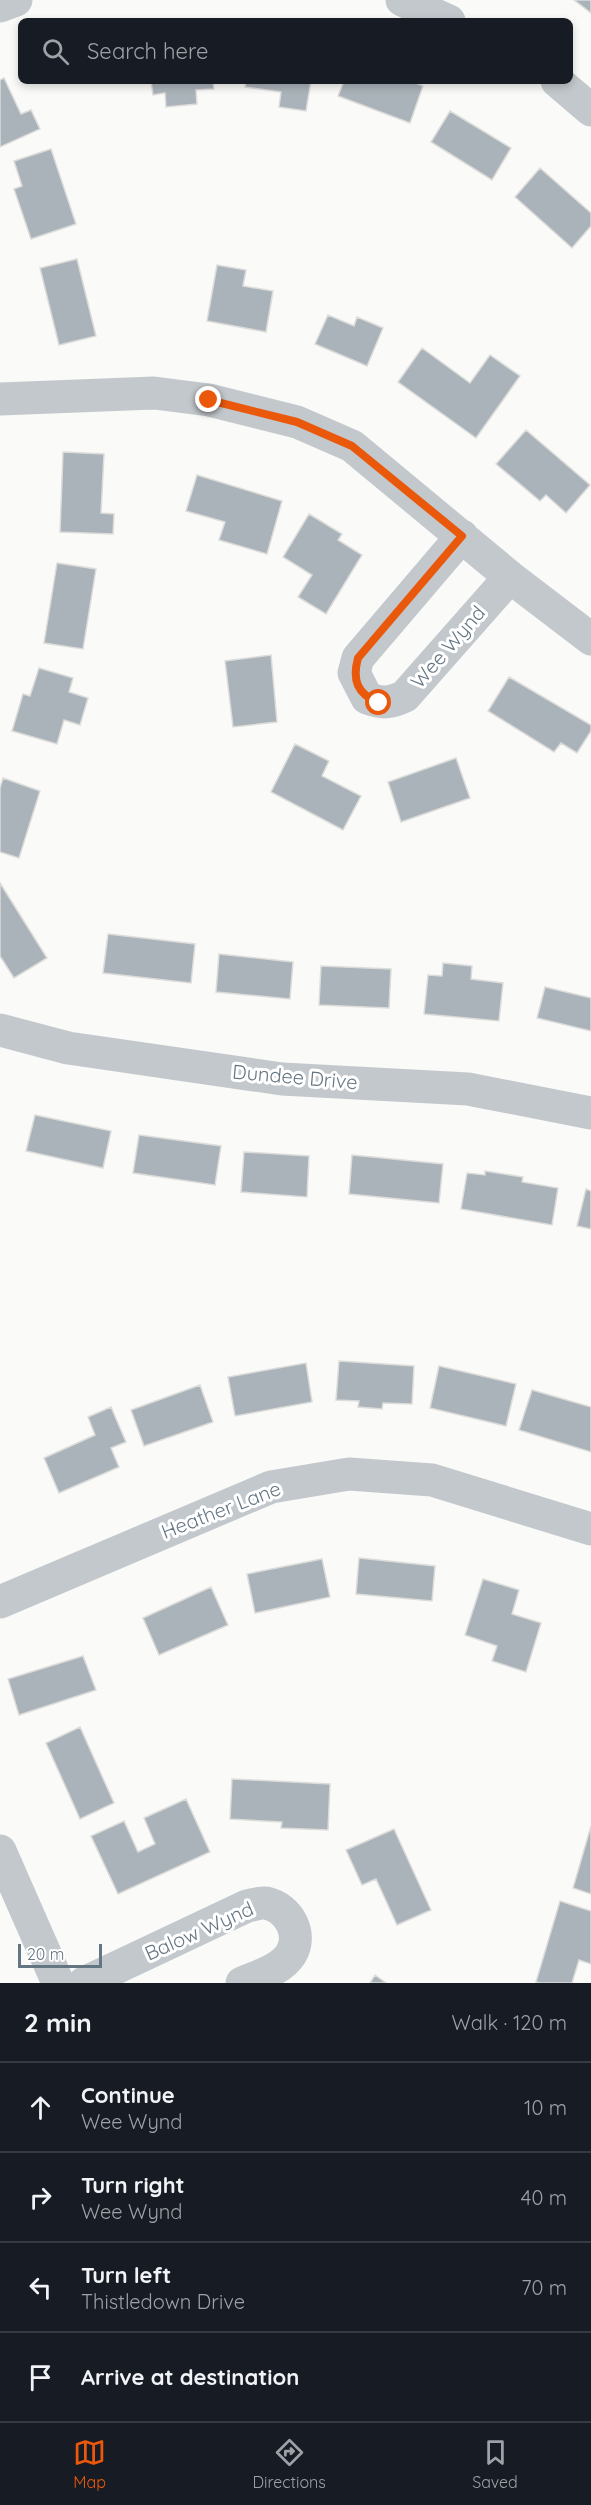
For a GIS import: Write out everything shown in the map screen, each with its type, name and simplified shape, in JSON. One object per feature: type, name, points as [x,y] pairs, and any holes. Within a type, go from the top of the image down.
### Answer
[{"type":"street","points":[[0,6],[16,0]]},
{"type":"street","points":[[402,0],[442,18]]},
{"type":"street","points":[[561,84],[591,110]]},
{"type":"street","points":[[0,399],[154,393],[209,400],[257,410],[297,422],[352,446],[510,577],[591,639]]},
{"type":"street","name":"Wee Wynd","points":[[462,536],[358,658],[354,673],[367,698],[379,703],[393,702],[405,696],[510,577]]},
{"type":"street","name":"Dundee Drive","points":[[0,1030],[68,1048],[258,1076],[468,1089],[591,1113]]},
{"type":"street","name":"Heather Lane","points":[[0,1602],[271,1487],[349,1474],[432,1480],[591,1529]]},
{"type":"street","points":[[0,1851],[58,1983]]},
{"type":"street","name":"Balow Wynd","points":[[84,1983],[248,1906],[265,1902],[284,1911],[293,1924],[297,1940],[290,1955],[277,1968],[242,1983]]},
{"type":"building","points":[[574,0],[591,0],[591,13]]},
{"type":"building","points":[[4,78],[21,114],[31,110],[40,129],[0,147],[0,80]]},
{"type":"building","points":[[151,84],[213,84],[214,89],[196,90],[197,104],[166,107],[165,93],[153,95]]},
{"type":"building","points":[[246,84],[310,84],[306,111],[279,107],[281,92],[245,87]]},
{"type":"building","points":[[343,84],[418,84],[423,86],[410,123],[338,96]]},
{"type":"building","points":[[450,111],[511,148],[492,180],[431,142]]},
{"type":"building","points":[[51,149],[76,224],[31,239],[14,189],[22,186],[14,161]]},
{"type":"building","points":[[540,168],[591,213],[591,226],[572,248],[515,197]]},
{"type":"building","points":[[77,259],[96,336],[59,345],[40,268]]},
{"type":"building","points":[[217,265],[246,270],[243,286],[273,291],[266,332],[207,321]]},
{"type":"building","points":[[328,315],[354,326],[357,317],[383,328],[367,366],[315,344]]},
{"type":"building","points":[[422,348],[470,383],[490,355],[520,376],[476,438],[398,382]]},
{"type":"building","points":[[526,430],[590,485],[566,513],[546,495],[540,501],[496,464]]},
{"type":"building","points":[[63,452],[104,454],[101,513],[114,514],[113,534],[60,532]]},
{"type":"building","points":[[197,475],[282,501],[267,554],[219,540],[225,522],[186,511]]},
{"type":"building","points":[[309,514],[342,534],[338,540],[362,555],[326,614],[298,597],[312,575],[283,557]]},
{"type":"building","points":[[57,563],[96,569],[83,649],[44,643]]},
{"type":"building","points":[[271,655],[277,722],[233,727],[225,661]]},
{"type":"building","points":[[39,668],[73,678],[69,692],[88,698],[80,725],[64,720],[57,744],[12,731],[23,694],[30,696]]},
{"type":"building","points":[[509,677],[591,725],[591,731],[577,753],[561,743],[554,752],[488,711]]},
{"type":"building","points":[[295,744],[329,761],[322,776],[361,796],[343,830],[271,792]]},
{"type":"building","points":[[456,758],[470,798],[401,822],[388,782]]},
{"type":"building","points":[[3,778],[40,791],[19,858],[0,852],[0,788]]},
{"type":"building","points":[[0,883],[47,958],[14,978],[0,956]]},
{"type":"building","points":[[108,934],[195,944],[191,983],[103,973]]},
{"type":"building","points":[[219,954],[293,962],[290,999],[216,992]]},
{"type":"building","points":[[443,963],[472,966],[471,979],[503,983],[499,1021],[424,1014],[428,975],[442,976]]},
{"type":"building","points":[[321,966],[391,969],[389,1008],[319,1005]]},
{"type":"building","points":[[545,987],[591,998],[591,1031],[537,1018]]},
{"type":"building","points":[[35,1115],[111,1131],[103,1168],[26,1151]]},
{"type":"building","points":[[139,1135],[221,1146],[215,1185],[133,1173]]},
{"type":"building","points":[[244,1152],[309,1156],[307,1197],[241,1192]]},
{"type":"building","points":[[352,1155],[443,1164],[439,1203],[349,1194]]},
{"type":"building","points":[[485,1171],[523,1177],[522,1182],[558,1188],[552,1225],[461,1209],[467,1173],[485,1175]]},
{"type":"building","points":[[586,1189],[591,1191],[591,1229],[577,1226]]},
{"type":"building","points":[[339,1361],[414,1366],[412,1404],[383,1403],[382,1409],[358,1407],[359,1401],[336,1400]]},
{"type":"building","points":[[306,1363],[312,1402],[235,1416],[228,1377]]},
{"type":"building","points":[[439,1366],[516,1384],[506,1426],[430,1408]]},
{"type":"building","points":[[200,1385],[213,1422],[144,1446],[131,1410]]},
{"type":"building","points":[[532,1390],[591,1407],[591,1452],[519,1430]]},
{"type":"building","points":[[111,1407],[126,1442],[111,1448],[119,1467],[59,1493],[44,1458],[95,1435],[88,1417]]},
{"type":"building","points":[[359,1558],[435,1566],[432,1601],[356,1594]]},
{"type":"building","points":[[322,1559],[330,1597],[255,1613],[247,1574]]},
{"type":"building","points":[[483,1579],[519,1590],[512,1614],[541,1623],[526,1672],[492,1661],[497,1646],[465,1635]]},
{"type":"building","points":[[211,1587],[228,1625],[159,1655],[143,1618]]},
{"type":"building","points":[[83,1656],[96,1690],[19,1715],[8,1679]]},
{"type":"building","points":[[80,1727],[114,1803],[80,1819],[46,1743]]},
{"type":"building","points":[[232,1779],[330,1784],[328,1830],[281,1828],[282,1822],[230,1819]]},
{"type":"building","points":[[186,1799],[210,1852],[118,1894],[91,1836],[124,1821],[138,1852],[155,1844],[144,1818]]},
{"type":"building","points":[[591,1826],[591,1894],[573,1888]]},
{"type":"building","points":[[394,1829],[431,1910],[397,1925],[376,1879],[362,1885],[346,1850]]},
{"type":"building","points":[[560,1901],[591,1911],[591,1964],[579,1960],[572,1983],[536,1982]]},
{"type":"building","points":[[375,1975],[386,1983],[370,1983]]},
{"type":"route","points":[[209,400],[257,410],[297,422],[352,446],[462,536],[358,658],[354,673],[359,687],[367,698],[379,703]]}]
